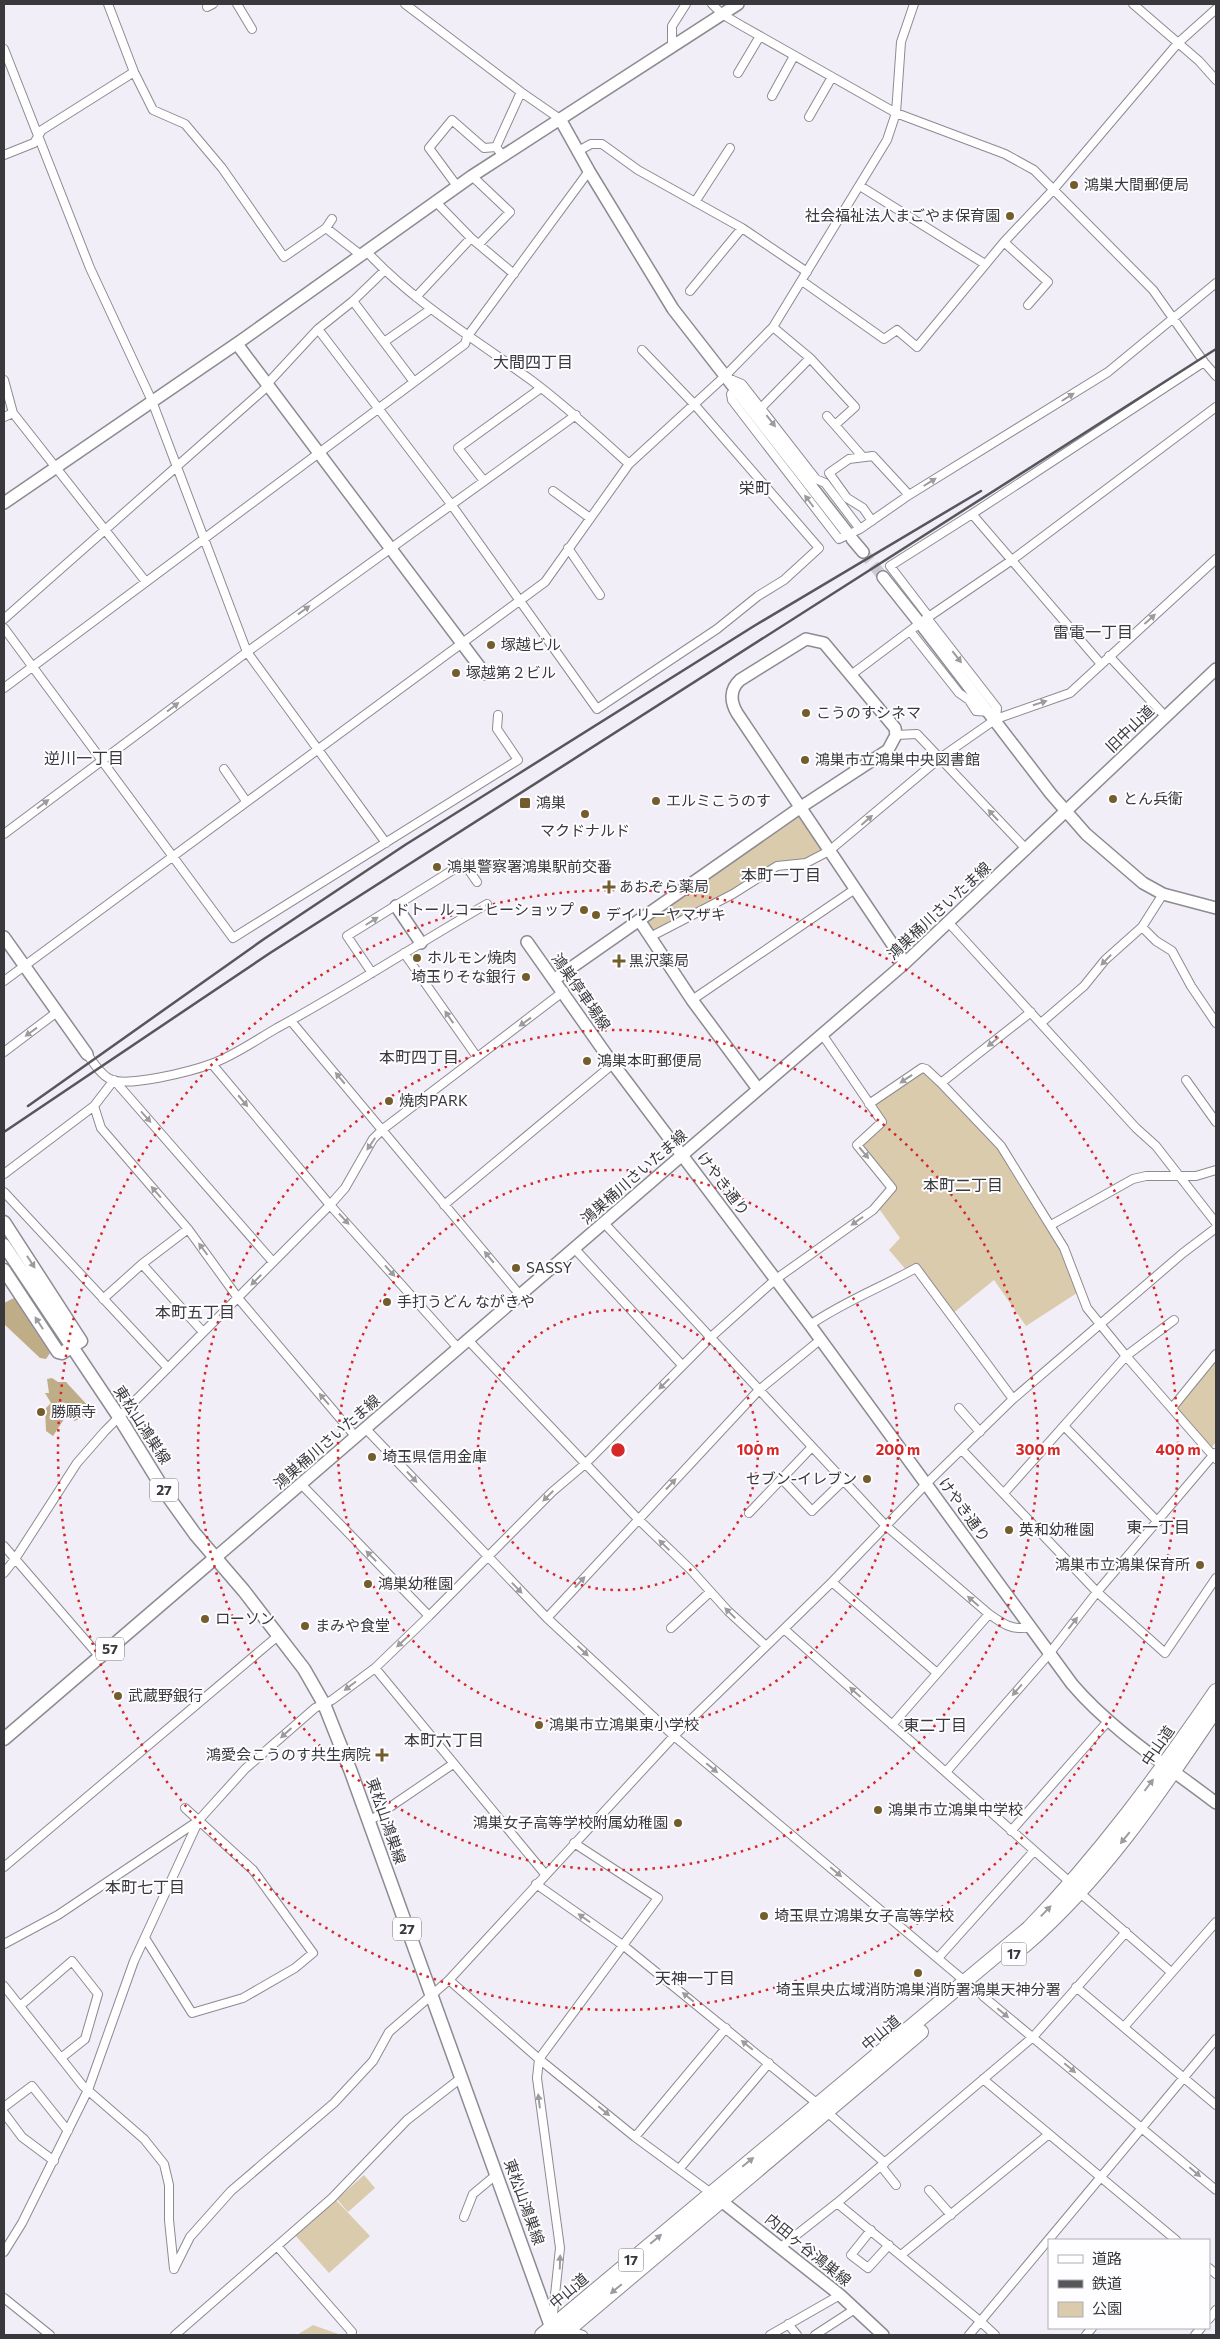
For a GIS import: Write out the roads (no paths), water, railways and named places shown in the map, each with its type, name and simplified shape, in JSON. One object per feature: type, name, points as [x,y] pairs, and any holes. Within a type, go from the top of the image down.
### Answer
[{"type":"highway","name":"中山道","points":[[555,2333],[971,1985],[1029,1928],[1075,1888],[1135,1826],[1216,1690]]},
{"type":"highway","name":"中山道","points":[[1170,1767],[1216,1708]]},
{"type":"main road","points":[[4,1222],[81,1341],[62,1353],[58,1352],[4,1270]]},
{"type":"main road","name":"東松山鴻巣線","points":[[4,1246],[119,1417],[167,1494],[215,1558],[279,1635],[304,1669],[324,1704],[433,1996],[461,2078],[555,2333]]},
{"type":"main road","name":"57","points":[[4,1739],[215,1558]]},
{"type":"street","points":[[108,4],[134,72],[153,110],[185,124],[222,168],[284,256],[326,228],[332,219]]},
{"type":"street","points":[[237,4],[252,30]]},
{"type":"street","points":[[405,4],[521,92],[560,119],[589,172],[672,309],[846,536],[863,552]]},
{"type":"street","points":[[672,45],[672,26],[686,4]]},
{"type":"street","points":[[712,4],[722,14],[896,112],[1005,154],[1034,170],[1153,290],[1216,376]]},
{"type":"street","points":[[4,503],[237,344],[364,254],[472,176],[499,152],[560,119],[738,4]]},
{"type":"street","points":[[4,981],[519,599],[545,582],[629,464],[724,377],[773,327],[887,140],[896,112],[902,42],[914,4]]},
{"type":"street","points":[[1133,4],[1199,61],[1216,80]]},
{"type":"street","points":[[802,280],[884,340],[897,330],[917,347],[985,264],[1054,189],[1178,43],[1216,9]]},
{"type":"street","points":[[738,73],[760,36]]},
{"type":"street","points":[[4,49],[90,268],[152,401],[247,652],[386,843]]},
{"type":"street","points":[[772,96],[794,56]]},
{"type":"street","points":[[4,155],[34,143],[42,130],[134,72]]},
{"type":"street","points":[[809,117],[832,77]]},
{"type":"street","points":[[499,152],[521,92]]},
{"type":"street","points":[[457,186],[429,148],[452,120],[484,148],[499,152]]},
{"type":"street","points":[[578,151],[591,144],[602,144],[638,170],[742,228],[807,272]]},
{"type":"street","points":[[695,202],[730,148]]},
{"type":"street","points":[[4,688],[465,344],[467,337],[589,172]]},
{"type":"street","points":[[472,176],[510,212],[478,244]]},
{"type":"street","points":[[860,186],[985,264]]},
{"type":"street","points":[[435,201],[471,238],[514,274]]},
{"type":"street","points":[[326,228],[364,254],[467,337],[576,414],[629,464]]},
{"type":"street","points":[[690,291],[742,228]]},
{"type":"street","points":[[416,297],[471,238]]},
{"type":"street","points":[[1004,242],[1048,282],[1028,305]]},
{"type":"street","points":[[4,619],[176,468],[268,384],[318,329],[353,301],[384,271]]},
{"type":"street","points":[[846,536],[872,521],[909,494],[1108,372],[1174,320],[1216,283]]},
{"type":"street","points":[[353,301],[414,382]]},
{"type":"street","points":[[384,342],[431,309]]},
{"type":"street","points":[[773,327],[810,358],[855,407],[835,425]]},
{"type":"street","points":[[318,329],[451,504],[597,709],[717,629],[758,596],[784,580],[819,548],[694,404],[642,350]]},
{"type":"street","points":[[237,344],[485,674]]},
{"type":"street","points":[[761,408],[810,358]]},
{"type":"street","points":[[1204,362],[890,566],[924,621],[1066,812],[1124,869],[1143,883],[1163,894],[1216,908]]},
{"type":"street","points":[[724,377],[742,384],[816,479],[825,483],[860,528]]},
{"type":"street","points":[[4,380],[13,413],[57,466],[146,582]]},
{"type":"street","points":[[484,481],[458,448],[541,388]]},
{"type":"street","points":[[851,675],[924,621],[1012,560],[1216,407]]},
{"type":"street","points":[[4,417],[13,413]]},
{"type":"street","points":[[4,834],[390,547],[576,414]]},
{"type":"street","points":[[827,416],[862,456]]},
{"type":"street","points":[[872,521],[862,508],[847,498],[829,474],[849,459],[874,456],[909,494]]},
{"type":"street","points":[[553,491],[590,518]]},
{"type":"street","points":[[972,514],[1101,664]]},
{"type":"street","points":[[568,548],[600,594]]},
{"type":"street","points":[[650,937],[733,894],[777,866],[806,863],[830,852],[940,758],[993,716],[1070,693],[1216,559]]},
{"type":"street","points":[[883,577],[924,621]]},
{"type":"street","points":[[4,628],[232,938],[518,760],[496,729],[498,715]]},
{"type":"street","points":[[910,631],[959,693],[969,700],[976,711],[993,716]]},
{"type":"street","points":[[555,979],[801,807],[888,750],[896,735],[895,728],[824,643],[806,639],[740,680],[734,688],[732,698],[737,713],[801,807],[905,963]]},
{"type":"street","points":[[1109,656],[1165,716]]},
{"type":"street","name":"旧中山道","points":[[1066,812],[1216,669]]},
{"type":"street","points":[[896,735],[917,734],[1027,850]]},
{"type":"street","points":[[224,769],[246,801]]},
{"type":"street","name":"鴻巣桶川さいたま線","points":[[215,1558],[905,963],[1066,812]]},
{"type":"street","points":[[372,973],[347,936],[464,863],[477,882]]},
{"type":"street","points":[[692,1000],[855,889]]},
{"type":"street","points":[[1041,1024],[1084,986],[1105,960],[1142,927],[1163,894]]},
{"type":"street","points":[[4,937],[98,1068],[109,1079],[146,1080],[178,1075],[212,1064],[372,973],[487,904]]},
{"type":"street","points":[[396,906],[421,943]]},
{"type":"street","points":[[639,920],[692,1000],[758,1089]]},
{"type":"street","points":[[949,923],[1136,1128],[1156,1146],[1216,1224]]},
{"type":"street","points":[[1142,927],[1156,941],[1172,951],[1191,986],[1216,1023]]},
{"type":"street","name":"鴻巣停車場線","points":[[527,942],[555,979],[613,1064],[682,1155]]},
{"type":"street","points":[[404,953],[477,1058]]},
{"type":"street","points":[[4,1572],[15,1559],[77,1463],[105,1431],[345,1188],[373,1139],[383,1129],[564,992]]},
{"type":"street","points":[[4,1052],[57,1012]]},
{"type":"street","points":[[941,1083],[1030,1012]]},
{"type":"street","points":[[291,1020],[520,1294]]},
{"type":"street","points":[[4,1944],[58,1915],[198,1821],[245,1769],[315,1708],[324,1704],[375,1668],[488,1558],[552,1492],[585,1464],[682,1366],[776,1279],[873,1210],[892,1188],[857,1145],[882,1122],[822,1034]]},
{"type":"street","points":[[212,1064],[330,1204],[458,1348]]},
{"type":"street","points":[[444,1205],[613,1064]]},
{"type":"street","points":[[869,1104],[922,1068],[926,1069],[941,1083],[1001,1146],[1064,1248],[1087,1308],[1126,1356],[1215,1455],[1097,1592],[1049,1654],[946,1772]]},
{"type":"street","points":[[4,1174],[94,1106],[114,1080]]},
{"type":"street","points":[[114,1080],[273,1262]]},
{"type":"street","points":[[1186,1080],[1216,1122]]},
{"type":"street","points":[[94,1106],[101,1128],[188,1228],[238,1298],[356,1436]]},
{"type":"street","name":"けやき通り","points":[[682,1155],[927,1483],[1049,1654],[1087,1702],[1216,1803]]},
{"type":"street","points":[[1051,1225],[1133,1179],[1146,1176],[1196,1176],[1216,1170]]},
{"type":"street","points":[[4,1192],[168,1368]]},
{"type":"street","points":[[604,1223],[885,1526],[1004,1625],[1018,1629],[1030,1627]]},
{"type":"street","points":[[103,1298],[188,1228]]},
{"type":"street","points":[[4,1986],[88,2090],[144,2139],[164,2164],[169,2185],[168,2220],[174,2270],[190,2237],[202,2221],[231,2191],[334,2103],[373,2060],[389,2032],[433,1996],[449,1980],[674,1736],[832,1582],[927,1483],[1012,1399],[1216,1228]]},
{"type":"street","points":[[574,1248],[682,1366]]},
{"type":"street","points":[[142,1264],[203,1332]]},
{"type":"street","points":[[810,1325],[837,1306],[883,1286],[916,1268],[1012,1399]]},
{"type":"street","points":[[1005,1492],[1126,1356],[1174,1320]]},
{"type":"street","points":[[468,1340],[638,1519],[766,1646]]},
{"type":"street","points":[[547,1618],[759,1390],[820,1340]]},
{"type":"street","points":[[1172,1408],[1216,1354]]},
{"type":"street","points":[[959,1408],[980,1432]]},
{"type":"street","points":[[1064,1426],[1158,1522]]},
{"type":"street","points":[[366,1429],[547,1618],[674,1736],[1216,2190]]},
{"type":"street","points":[[749,1513],[811,1448]]},
{"type":"street","points":[[962,1450],[1005,1492],[1097,1592],[1165,1653],[1216,1580]]},
{"type":"street","points":[[782,1479],[812,1511],[843,1481]]},
{"type":"street","points":[[301,1484],[429,1616]]},
{"type":"street","points":[[4,1546],[100,1658]]},
{"type":"street","points":[[832,1582],[937,1673]]},
{"type":"street","points":[[671,1628],[710,1592]]},
{"type":"street","points":[[892,1725],[989,1614]]},
{"type":"street","points":[[784,1629],[1171,1972]]},
{"type":"street","points":[[4,1867],[279,1635]]},
{"type":"street","points":[[375,1668],[545,1874]]},
{"type":"street","points":[[1011,1830],[1109,1720]]},
{"type":"street","points":[[368,1822],[454,1764]]},
{"type":"street","points":[[145,1938],[192,2013],[244,1998],[295,1968],[313,1953],[253,1870],[185,1808]]},
{"type":"street","points":[[4,2252],[22,2223],[88,2090],[134,1961],[198,1821]]},
{"type":"street","points":[[574,1843],[658,1898],[539,2058],[537,2078],[560,2248],[555,2333],[583,2335]]},
{"type":"street","points":[[938,1958],[1034,1851]]},
{"type":"street","points":[[536,1884],[624,1946],[823,2108],[883,2164],[896,2185]]},
{"type":"street","points":[[1124,2027],[1216,1922]]},
{"type":"street","points":[[781,2247],[883,2164],[1032,2037],[1126,1932]]},
{"type":"street","points":[[20,2006],[72,1961],[98,1994],[85,2039],[61,2058]]},
{"type":"street","points":[[449,1980],[539,2058],[635,2137],[680,2168],[716,2197]]},
{"type":"street","points":[[1076,1987],[1216,2105]]},
{"type":"street","points":[[635,2137],[726,2028]]},
{"type":"street","points":[[1049,2239],[1216,2038]]},
{"type":"street","points":[[680,2168],[769,2063]]},
{"type":"street","points":[[175,2335],[332,2198],[408,2120],[461,2078]]},
{"type":"street","points":[[983,2079],[1101,2177],[1171,2239]]},
{"type":"street","points":[[4,2107],[32,2086],[68,2131]]},
{"type":"street","points":[[4,2113],[22,2137],[54,2161]]},
{"type":"street","points":[[902,2255],[1049,2134]]},
{"type":"street","points":[[464,2217],[472,2194],[497,2174]]},
{"type":"street","points":[[929,2190],[951,2215]]},
{"type":"street","name":"内田ヶ谷鴻巣線","points":[[716,2197],[840,2295],[883,2335]]},
{"type":"street","points":[[837,2202],[980,2320],[995,2335]]},
{"type":"street","points":[[871,2230],[851,2255],[868,2268],[889,2245]]},
{"type":"street","points":[[969,2335],[1048,2240]]},
{"type":"street","points":[[277,2246],[352,2332],[351,2335]]},
{"type":"street","points":[[770,2335],[840,2295]]},
{"type":"street","points":[[4,2298],[50,2335]]},
{"type":"street","points":[[814,2335],[855,2308]]},
{"type":"street","points":[[788,2324],[797,2335]]},
{"type":"tunnel","points":[[863,552],[883,577]]},
{"type":"railway","points":[[4,1132],[270,953],[1216,349]]},
{"type":"railway","points":[[28,1106],[264,939],[405,845],[754,626],[981,491]]},
{"type":"place","name":"鴻巣大間郵便局","points":[[1074,185]]},
{"type":"place","name":"社会福祉法人まごやま保育園","points":[[1010,216]]},
{"type":"place","name":"塚越ビル","points":[[491,645]]},
{"type":"place","name":"塚越第２ビル","points":[[456,673]]},
{"type":"place","name":"こうのすシネマ","points":[[806,713]]},
{"type":"place","name":"鴻巣市立鴻巣中央図書館","points":[[805,760]]},
{"type":"place","name":"とん兵衛","points":[[1113,799]]},
{"type":"place","name":"エルミこうのす","points":[[656,801]]},
{"type":"place","name":"鴻巣","points":[[525,803]]},
{"type":"place","name":"マクドナルド","points":[[585,814]]},
{"type":"place","name":"鴻巣警察署鴻巣駅前交番","points":[[437,867]]},
{"type":"place","name":"あおぞら薬局","points":[[609,887]]},
{"type":"place","name":"ドトールコーヒーショップ","points":[[584,910]]},
{"type":"place","name":"デイリーヤマザキ","points":[[596,915]]},
{"type":"place","name":"ホルモン焼肉","points":[[417,958]]},
{"type":"place","name":"黒沢薬局","points":[[619,961]]},
{"type":"place","name":"埼玉りそな銀行","points":[[526,977]]},
{"type":"place","name":"鴻巣本町郵便局","points":[[587,1061]]},
{"type":"place","name":"焼肉PARK","points":[[389,1101]]},
{"type":"place","name":"SASSY","points":[[516,1268]]},
{"type":"place","name":"手打うどん ながきや","points":[[387,1302]]},
{"type":"place","name":"勝願寺","points":[[41,1412]]},
{"type":"place","name":"埼玉県信用金庫","points":[[372,1457]]},
{"type":"place","name":"セブン-イレブン","points":[[867,1479]]},
{"type":"place","name":"英和幼稚園","points":[[1009,1530]]},
{"type":"place","name":"鴻巣市立鴻巣保育所","points":[[1200,1565]]},
{"type":"place","name":"鴻巣幼稚園","points":[[368,1584]]},
{"type":"place","name":"ローソン","points":[[205,1619]]},
{"type":"place","name":"まみや食堂","points":[[305,1626]]},
{"type":"place","name":"武蔵野銀行","points":[[118,1696]]},
{"type":"place","name":"鴻巣市立鴻巣東小学校","points":[[539,1725]]},
{"type":"place","name":"鴻愛会こうのす共生病院","points":[[382,1755]]},
{"type":"place","name":"鴻巣市立鴻巣中学校","points":[[878,1810]]},
{"type":"place","name":"鴻巣女子高等学校附属幼稚園","points":[[678,1823]]},
{"type":"place","name":"埼玉県立鴻巣女子高等学校","points":[[764,1916]]},
{"type":"place","name":"埼玉県央広域消防鴻巣消防署鴻巣天神分署","points":[[918,1973]]},
{"type":"district","name":"大間四丁目","points":[[533,362]]},
{"type":"district","name":"栄町","points":[[755,488]]},
{"type":"district","name":"雷電一丁目","points":[[1093,632]]},
{"type":"district","name":"逆川一丁目","points":[[84,758]]},
{"type":"district","name":"本町一丁目","points":[[781,875]]},
{"type":"district","name":"本町四丁目","points":[[419,1057]]},
{"type":"district","name":"本町二丁目","points":[[963,1185]]},
{"type":"district","name":"本町五丁目","points":[[195,1312]]},
{"type":"district","name":"東一丁目","points":[[1158,1527]]},
{"type":"district","name":"東二丁目","points":[[935,1725]]},
{"type":"district","name":"本町六丁目","points":[[444,1740]]},
{"type":"district","name":"本町七丁目","points":[[145,1887]]},
{"type":"district","name":"天神一丁目","points":[[695,1978]]}]
